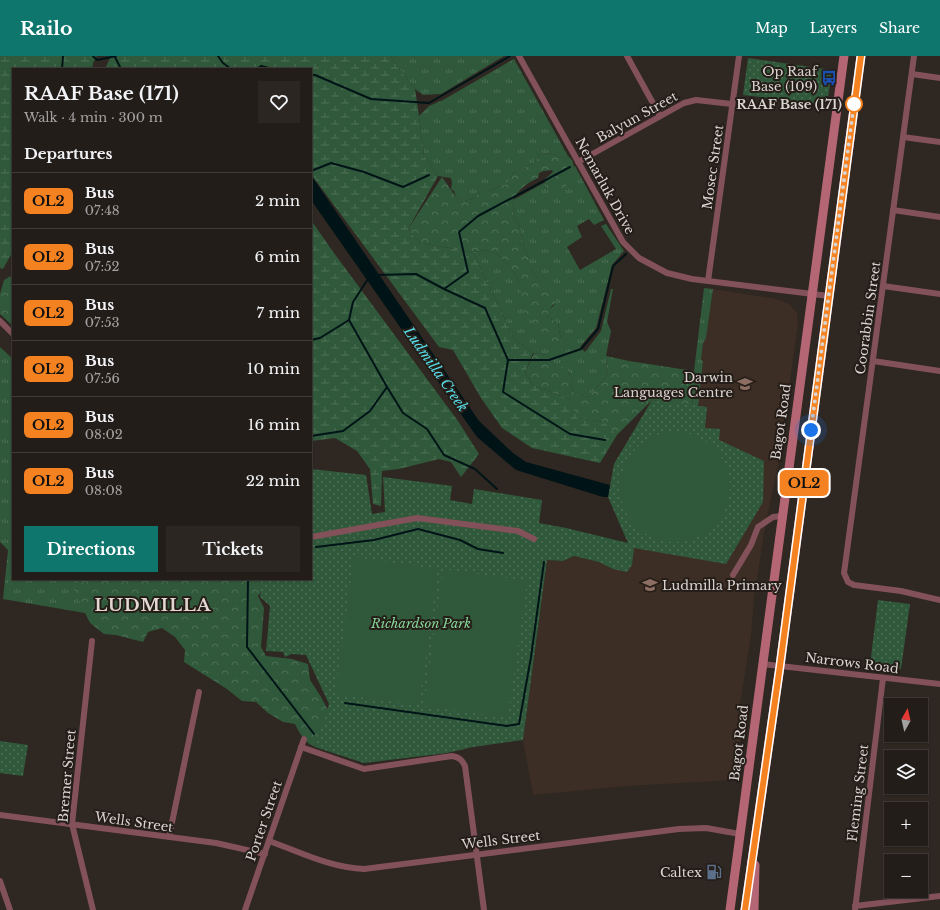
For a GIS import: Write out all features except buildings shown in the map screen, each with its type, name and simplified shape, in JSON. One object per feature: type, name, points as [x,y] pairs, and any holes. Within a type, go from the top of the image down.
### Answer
[{"type":"main road","name":"Bagot Road","points":[[730,910],[844,56]]},
{"type":"main road","points":[[745,910],[780,666],[861,56]]},
{"type":"main road","points":[[754,910],[756,880],[755,846]]},
{"type":"street","name":"Nemarluk Drive","points":[[519,56],[623,242],[630,250],[652,266],[667,273],[708,281],[829,296]]},
{"type":"street","points":[[626,56],[660,116]]},
{"type":"street","name":"Mosec Street","points":[[708,281],[739,56]]},
{"type":"street","name":"Coorabbin Street","points":[[914,56],[844,573],[848,582],[854,585],[901,591],[940,600]]},
{"type":"street","points":[[912,74],[940,78]]},
{"type":"street","name":"Balyun Street","points":[[578,162],[690,101],[696,100],[732,104]]},
{"type":"street","points":[[903,137],[940,142]]},
{"type":"street","points":[[893,210],[940,217]]},
{"type":"street","points":[[883,286],[940,294]]},
{"type":"street","points":[[0,321],[12,333]]},
{"type":"street","points":[[873,361],[940,371]]},
{"type":"street","points":[[733,575],[751,545],[758,527],[773,516],[782,516]]},
{"type":"street","points":[[312,537],[417,518],[518,532],[534,539]]},
{"type":"street","name":"Bremer Street","points":[[92,641],[72,824],[93,910]]},
{"type":"street","name":"Narrows Road","points":[[762,664],[940,684]]},
{"type":"street","name":"Fleming Street","points":[[855,908],[884,678]]},
{"type":"street","points":[[169,837],[199,692]]},
{"type":"street","name":"Porter Street","points":[[245,910],[304,740]]},
{"type":"street","points":[[301,747],[364,769],[452,756],[461,759],[465,766],[484,910]]},
{"type":"street","name":"Wells Street","points":[[0,815],[169,837],[216,844],[265,854]]},
{"type":"street","name":"Wells Street","points":[[269,841],[334,865],[364,869],[684,828],[706,828],[740,834]]},
{"type":"street","points":[[0,881],[10,910]]},
{"type":"street","points":[[855,908],[940,896]]},
{"type":"shaded area","name":"Ludmilla Primary","points":[[713,289],[777,299],[789,304],[797,313],[798,324],[778,465],[765,527],[754,598],[751,636],[740,704],[743,720],[735,780],[626,786],[533,795],[523,740],[547,560],[563,561],[574,556],[599,562],[613,569],[634,548],[608,497],[614,464],[652,400],[698,406],[703,361],[701,360],[703,343],[706,338]]},
{"type":"green space","points":[[0,56],[97,56],[92,68],[12,68],[12,253],[3,269],[0,268]]},
{"type":"green space","points":[[111,56],[391,56],[415,89],[424,156],[438,176],[408,229],[420,243],[473,252],[514,338],[533,353],[525,373],[533,385],[569,399],[577,418],[604,422],[617,435],[600,463],[532,448],[502,428],[481,398],[453,350],[439,347],[312,175],[312,68],[105,68]]},
{"type":"green space","points":[[391,56],[504,56],[441,94],[423,95],[415,89]]},
{"type":"green space","points":[[748,58],[832,70],[827,105],[743,95]]},
{"type":"green space","points":[[514,59],[568,156],[565,158],[549,153],[540,154],[533,164],[513,173],[508,183],[488,191],[482,191],[472,199],[464,201],[456,197],[454,191],[451,189],[451,178],[438,176],[424,156],[419,116],[429,106],[443,100]]},
{"type":"green space","points":[[549,153],[565,158],[568,156],[573,161],[573,170],[566,187],[561,192],[548,190],[545,186],[545,179],[553,172],[552,170],[539,173],[538,178],[524,187],[513,200],[513,218],[519,225],[525,251],[529,259],[529,267],[540,281],[549,283],[557,297],[547,316],[558,324],[561,339],[559,347],[547,347],[544,339],[536,333],[535,323],[526,315],[518,280],[507,263],[499,256],[489,250],[473,252],[420,243],[408,229],[442,177],[456,197],[464,201],[472,199],[482,191],[488,191],[508,183],[513,173],[533,164],[540,154]]},
{"type":"green space","points":[[575,166],[604,220],[594,225],[589,219],[577,226],[582,237],[567,247],[580,270],[616,249],[601,226],[606,224],[624,251],[612,265],[596,328],[580,347],[585,352],[601,331],[611,289],[613,289],[607,322],[611,331],[606,356],[607,375],[588,398],[573,392],[569,372],[555,365],[547,355],[533,353],[514,338],[473,252],[489,250],[507,263],[518,280],[521,290],[561,339],[558,324],[547,316],[548,311],[554,305],[540,281],[529,267],[529,259],[525,251],[519,225],[513,218],[513,200]]},
{"type":"green space","points":[[312,221],[458,421],[479,454],[461,477],[451,462],[439,459],[399,469],[382,471],[381,506],[373,504],[370,469],[357,451],[335,438],[312,441]]},
{"type":"green space","points":[[12,276],[12,325],[0,314],[0,294],[4,280]]},
{"type":"green space","points":[[704,288],[713,289],[706,338],[703,343],[701,360],[703,361],[698,406],[692,406],[696,375],[694,371]]},
{"type":"green space","points":[[0,347],[12,358],[12,580],[88,580],[85,613],[3,599],[8,550],[0,542]]},
{"type":"green space","points":[[534,353],[547,355],[555,365],[565,368],[569,374],[573,392],[588,398],[607,375],[606,356],[694,371],[696,375],[692,406],[652,400],[617,435],[603,422],[576,418],[569,399],[533,385],[525,373]]},
{"type":"green space","name":"Richardson Park","points":[[652,400],[707,407],[705,428],[720,429],[719,440],[764,461],[763,502],[726,564],[634,548],[632,565],[627,572],[613,569],[599,562],[574,556],[563,561],[547,560],[523,740],[473,747],[447,753],[364,763],[315,747],[329,704],[306,655],[292,654],[285,657],[283,652],[266,651],[270,606],[260,597],[262,580],[312,580],[312,469],[366,475],[372,514],[385,512],[383,477],[452,486],[450,500],[472,504],[474,489],[542,500],[539,523],[628,543],[608,497],[614,464]]},
{"type":"green space","points":[[675,432],[696,436],[706,441],[714,448],[721,456],[726,466],[730,487],[726,508],[721,518],[714,526],[706,533],[696,538],[675,542],[654,538],[644,533],[636,526],[629,518],[624,508],[620,487],[624,466],[629,456],[636,448],[644,441],[654,436]]},
{"type":"green space","points":[[354,557],[438,569],[419,705],[335,694]]},
{"type":"green space","points":[[443,569],[527,581],[508,718],[424,706]]},
{"type":"green space","points":[[79,580],[263,580],[265,586],[258,596],[264,608],[261,647],[266,656],[292,659],[308,664],[310,680],[328,710],[315,747],[305,740],[295,724],[283,722],[268,713],[256,702],[242,701],[227,689],[184,662],[185,650],[175,637],[162,628],[148,632],[143,642],[116,635],[104,634],[90,623],[74,590]]},
{"type":"green space","points":[[878,600],[910,604],[901,669],[870,665]]},
{"type":"green space","points":[[0,741],[28,745],[23,776],[0,773]]},
{"type":"water","points":[[312,176],[479,421],[513,453],[526,462],[610,485],[608,497],[603,497],[516,470],[477,437],[312,201]]},
{"type":"waterway","points":[[62,68],[63,56]]},
{"type":"waterway","name":"Ludmilla Creek","points":[[93,56],[97,60],[116,56]]},
{"type":"waterway","name":"Ludmilla Creek","points":[[218,56],[223,63],[230,68]]},
{"type":"waterway","points":[[312,75],[371,99],[429,103],[510,56]]},
{"type":"waterway","points":[[115,57],[120,68]]},
{"type":"waterway","points":[[258,68],[261,66],[269,68]]},
{"type":"waterway","points":[[312,171],[331,163],[364,172],[403,187],[429,175]]},
{"type":"waterway","points":[[378,275],[416,274],[444,289],[468,272],[459,232],[478,216],[570,167]]},
{"type":"waterway","points":[[444,289],[485,308],[508,360],[549,360],[581,349],[598,329],[613,266],[626,254]]},
{"type":"waterway","points":[[312,340],[320,338],[349,320],[353,302],[368,279]]},
{"type":"waterway","points":[[349,320],[403,413],[427,429],[444,455],[475,469],[497,489]]},
{"type":"waterway","points":[[508,360],[503,392],[570,434],[605,440]]},
{"type":"waterway","points":[[312,436],[343,431],[370,411],[387,387]]},
{"type":"waterway","points":[[316,547],[374,540],[418,529],[460,540],[478,549],[503,553]]},
{"type":"waterway","points":[[345,703],[507,726],[519,724],[531,657],[544,562]]},
{"type":"waterway","points":[[248,580],[247,647],[314,734]]},
{"type":"bus line","name":"OL2","points":[[745,910],[780,666],[861,56]]},
{"type":"place","name":"Op Raaf Base (109)","points":[[829,78]]},
{"type":"place","name":"RAAF Base (171)","points":[[854,104]]},
{"type":"place","name":"Darwin Languages Centre","points":[[745,384]]},
{"type":"place","name":"Ludmilla Primary","points":[[650,585]]},
{"type":"place","name":"Caltex","points":[[714,872]]},
{"type":"district","name":"LUDMILLA","points":[[153,605]]},
{"type":"route","points":[[811,430],[854,104]]}]
